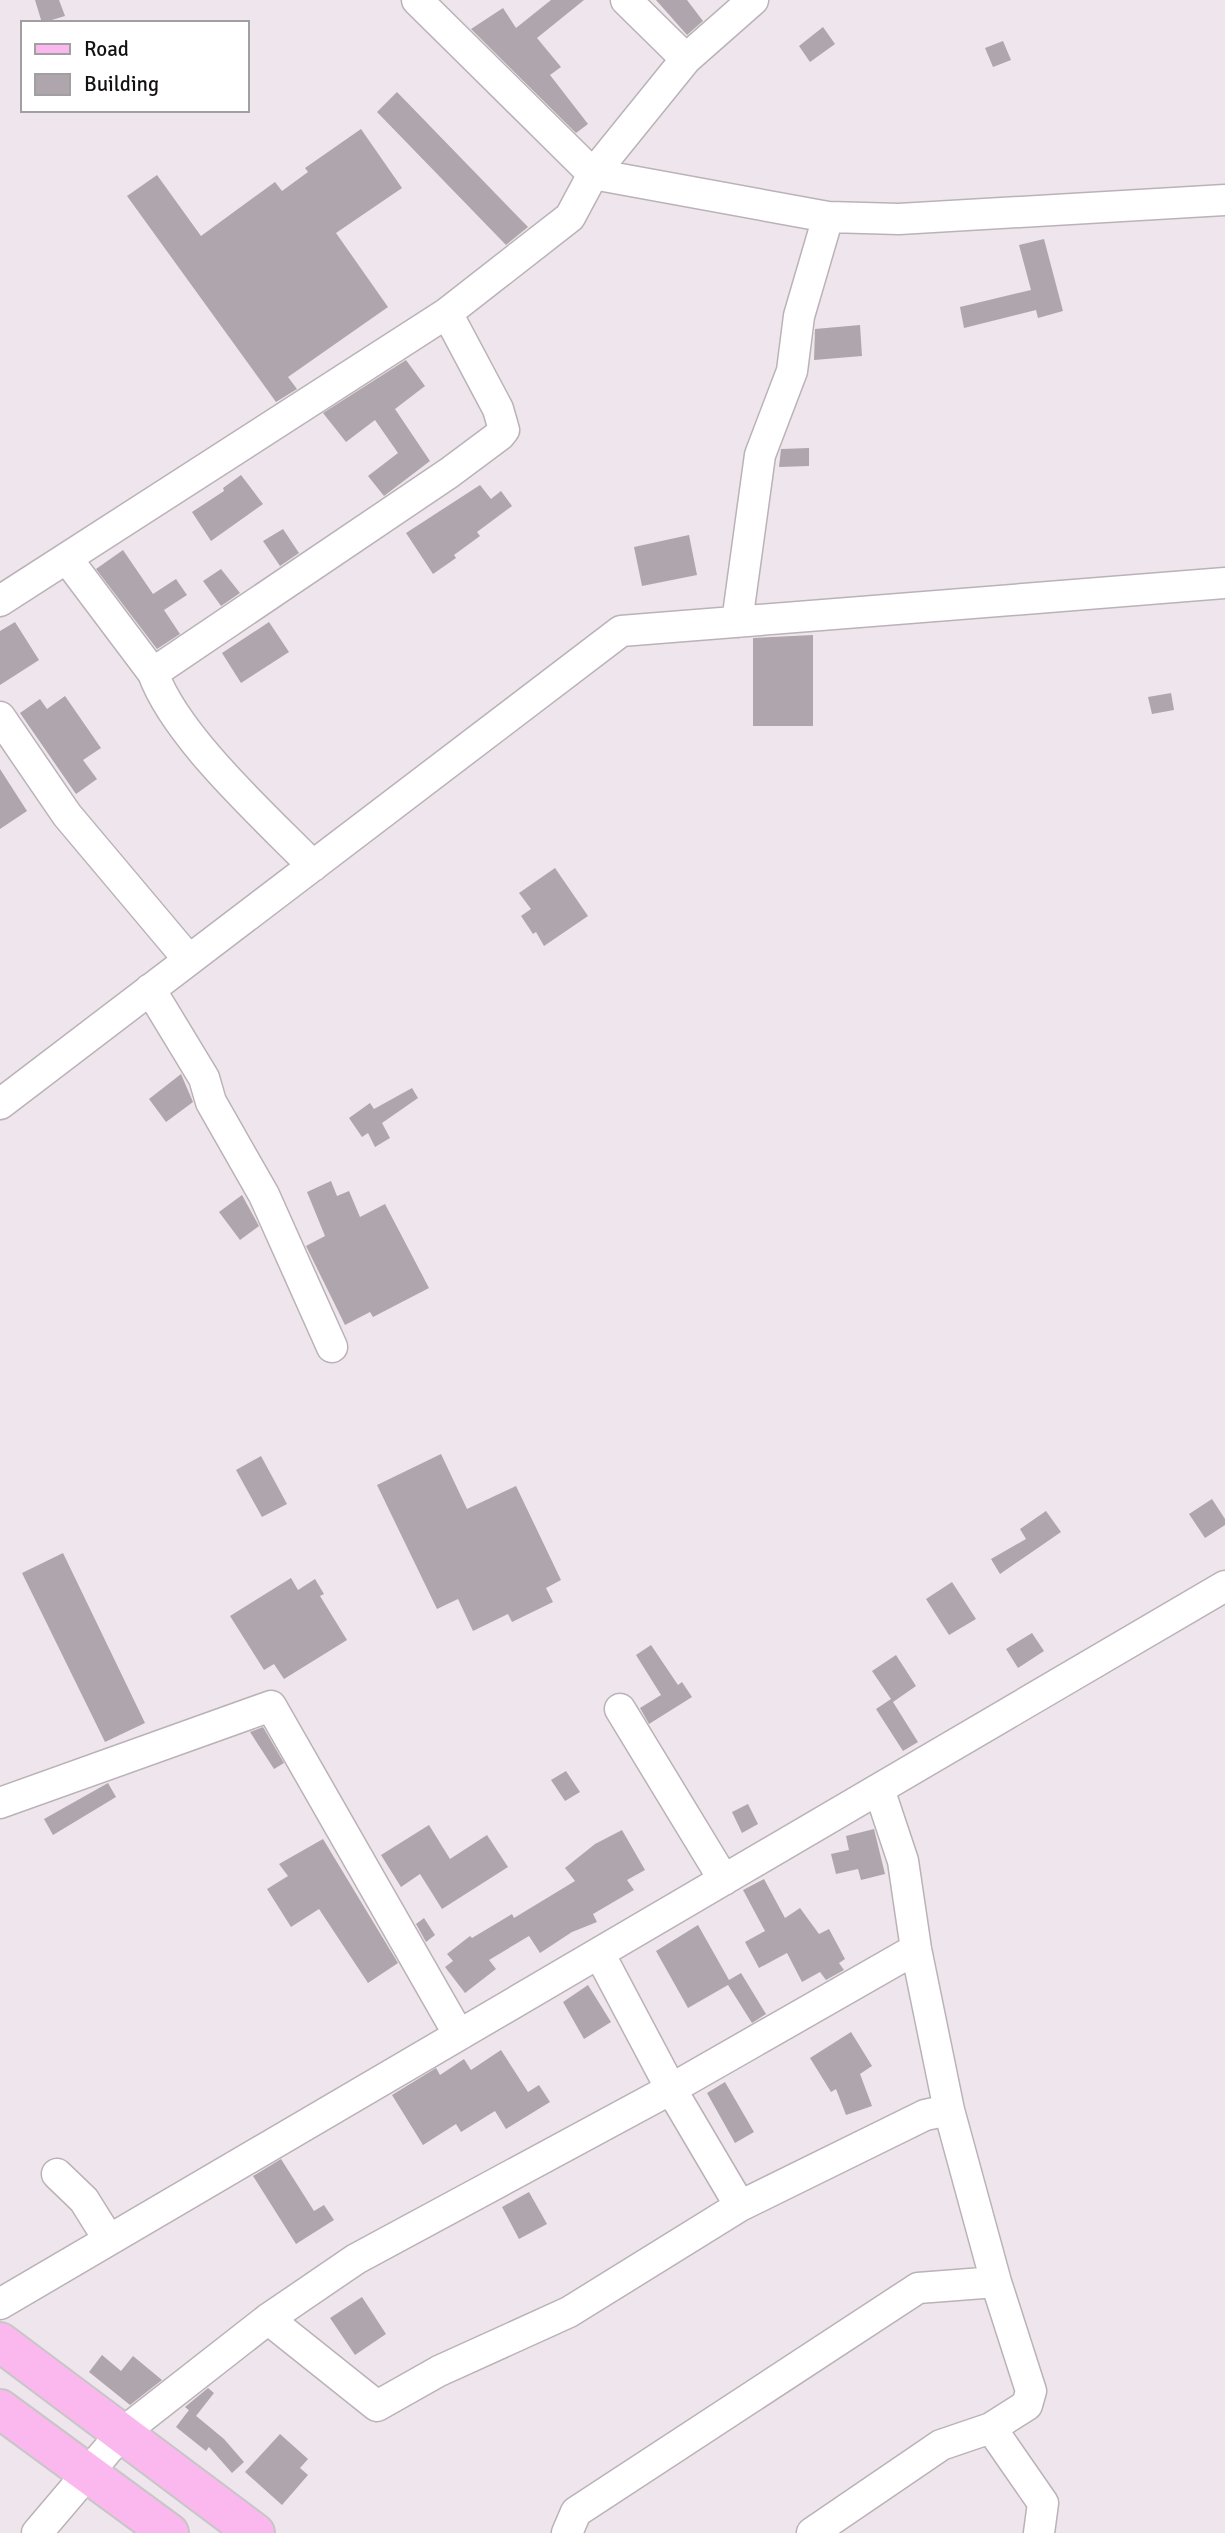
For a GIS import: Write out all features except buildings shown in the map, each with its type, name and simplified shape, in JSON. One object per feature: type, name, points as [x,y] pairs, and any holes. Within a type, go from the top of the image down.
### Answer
[{"type":"main road","points":[[0,2342],[255,2533]]},
{"type":"main road","points":[[0,2409],[169,2533]]},
{"type":"street","points":[[417,0],[593,174],[828,217],[898,219],[1225,200]]},
{"type":"street","points":[[626,0],[686,60]]},
{"type":"street","points":[[0,601],[68,561],[447,313],[570,218],[593,174],[686,60],[753,0]]},
{"type":"street","points":[[737,622],[760,455],[792,371],[799,316],[828,217]]},
{"type":"street","points":[[153,673],[449,473],[500,435],[504,430],[498,409],[447,313]]},
{"type":"street","points":[[68,561],[153,673],[161,695],[226,777],[313,866]]},
{"type":"street","points":[[0,1104],[621,631],[1225,583]]},
{"type":"street","points":[[0,717],[67,815],[189,960]]},
{"type":"street","points":[[150,989],[204,1078],[211,1102],[264,1195],[332,1347]]},
{"type":"street","points":[[0,2304],[1225,1586]]},
{"type":"street","points":[[0,1803],[271,1706],[459,2035]]},
{"type":"street","points":[[620,1709],[724,1880]]},
{"type":"street","points":[[812,2533],[941,2445],[991,2428],[1027,2405],[1031,2391],[996,2282],[949,2110],[916,1949],[903,1861],[879,1789]]},
{"type":"street","points":[[37,2533],[121,2434],[268,2319],[356,2259],[671,2089],[916,1949]]},
{"type":"street","points":[[599,1953],[671,2089],[740,2206]]},
{"type":"street","points":[[268,2319],[377,2406],[439,2371],[569,2312],[740,2206],[925,2115],[949,2110]]},
{"type":"street","points":[[57,2174],[84,2200],[109,2240]]},
{"type":"street","points":[[567,2533],[576,2512],[918,2288],[996,2282]]},
{"type":"street","points":[[991,2428],[1043,2503],[1039,2533]]}]
